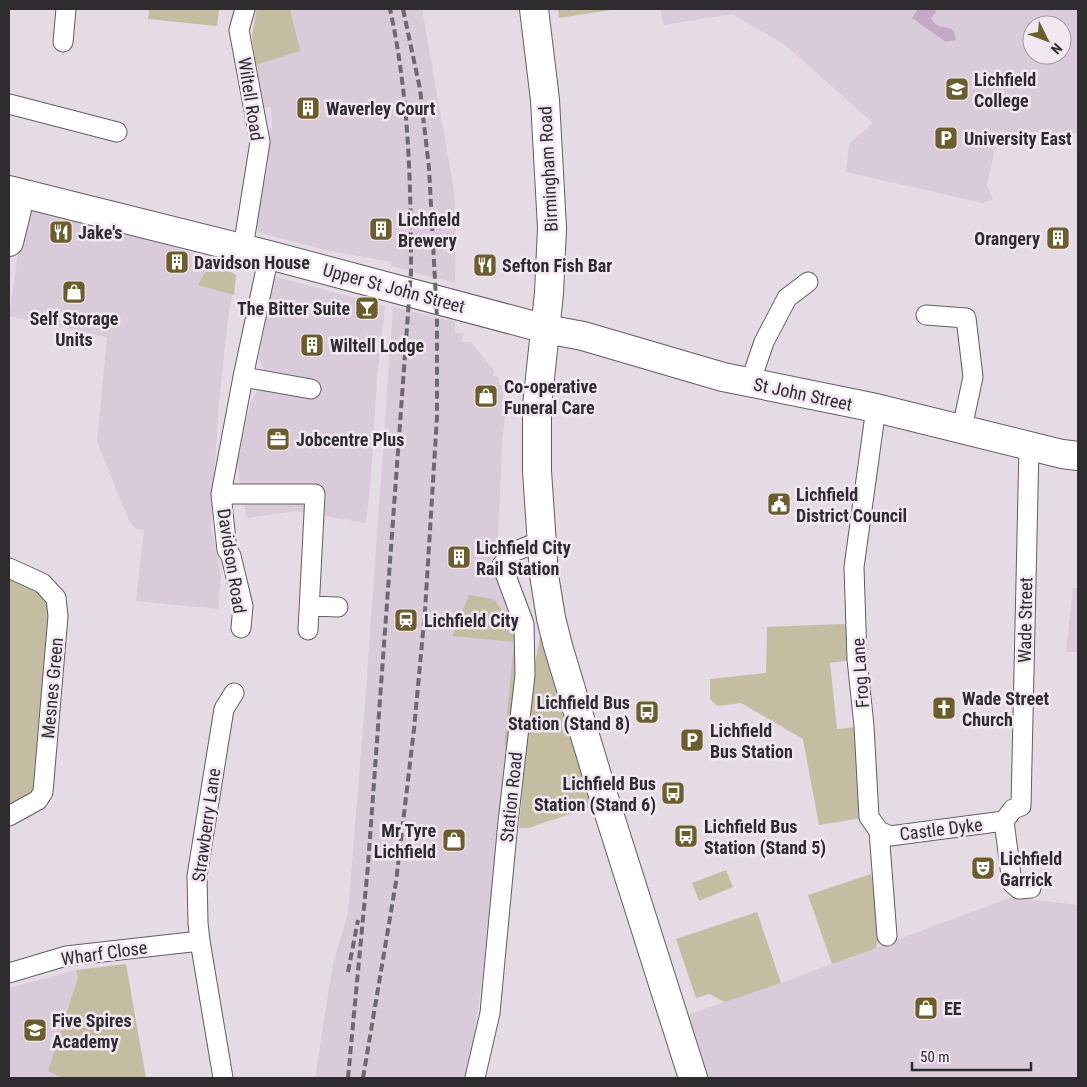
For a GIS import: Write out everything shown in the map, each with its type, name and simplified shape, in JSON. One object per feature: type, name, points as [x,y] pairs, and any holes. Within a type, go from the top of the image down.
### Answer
[{"type":"street","points":[[63,42],[66,9]]},
{"type":"street","name":"Wiltell Road","points":[[245,9],[239,30],[260,142],[256,252]]},
{"type":"street","name":"Birmingham Road","points":[[534,9],[545,100],[552,228],[546,329],[537,406],[536,472],[541,541],[551,618],[599,782],[693,1078]]},
{"type":"street","points":[[9,104],[117,132]]},
{"type":"street","points":[[9,242],[15,191]]},
{"type":"street","name":"Upper St John Street","points":[[15,191],[256,252],[546,329]]},
{"type":"street","name":"Davidson Road","points":[[240,628],[243,606],[231,556],[226,550],[221,494],[243,377],[256,252]]},
{"type":"street","points":[[750,383],[764,342],[788,298],[808,282]]},
{"type":"street","points":[[926,315],[966,318],[973,378],[962,428]]},
{"type":"street","name":"St John Street","points":[[546,329],[583,336],[723,377],[876,408],[1029,446],[1073,453]]},
{"type":"street","points":[[243,377],[311,389]]},
{"type":"street","name":"Frog Lane","points":[[876,408],[854,567],[857,659],[870,817],[879,831],[887,936]]},
{"type":"street","name":"Wade Street","points":[[1004,821],[1013,809],[1021,806],[1029,446]]},
{"type":"street","points":[[221,494],[315,494],[308,630]]},
{"type":"street","name":"Station Road","points":[[475,1078],[490,1013],[508,822],[525,675],[524,624],[502,565],[513,552],[541,541]]},
{"type":"street","name":"Mesnes Green","points":[[9,568],[42,583],[56,598],[58,616],[43,792],[38,800],[9,816]]},
{"type":"street","points":[[310,606],[338,608]]},
{"type":"street","name":"Strawberry Lane","points":[[223,1078],[200,941],[197,876],[216,707],[234,693]]},
{"type":"street","points":[[1004,821],[1012,883],[1019,889],[1031,888]]},
{"type":"street","name":"Castle Dyke","points":[[879,831],[890,836],[1004,821]]},
{"type":"street","name":"Wharf Close","points":[[9,973],[66,956],[200,941]]},
{"type":"shaded area","points":[[149,9],[219,9],[217,26],[148,19]]},
{"type":"shaded area","points":[[257,9],[422,9],[454,191],[456,228],[455,283],[391,266],[392,262],[325,250],[258,231],[255,221],[268,163],[269,129],[272,128],[271,107],[264,107],[253,46],[254,19]]},
{"type":"shaded area","points":[[257,9],[290,9],[300,51],[256,65],[252,35]]},
{"type":"shaded area","points":[[558,9],[617,9],[559,18]]},
{"type":"shaded area","name":"Lichfield College","points":[[661,9],[1078,9],[1078,133],[1032,134],[999,131],[987,185],[993,199],[983,203],[846,172],[849,144],[873,123],[784,44],[732,14],[663,25]]},
{"type":"shaded area","points":[[918,9],[935,9],[936,12],[931,18],[937,25],[951,29],[956,40],[946,42],[912,18]]},
{"type":"shaded area","points":[[29,206],[158,238],[161,243],[201,256],[236,275],[228,319],[219,403],[211,527],[221,575],[218,609],[136,601],[144,530],[137,529],[130,523],[97,442],[107,337],[9,316],[20,241]]},
{"type":"shaded area","points":[[213,262],[236,275],[234,295],[198,285]]},
{"type":"shaded area","points":[[273,276],[385,306],[377,378],[366,523],[295,511],[247,518],[237,461],[251,401],[267,376],[259,359]]},
{"type":"shaded area","points":[[393,307],[455,322],[455,333],[463,333],[462,342],[471,342],[494,371],[493,376],[499,377],[499,385],[504,386],[501,416],[505,416],[502,443],[497,567],[520,637],[493,901],[467,1078],[315,1078],[333,964],[348,913],[366,691]]},
{"type":"shaded area","points":[[9,575],[39,591],[50,607],[35,794],[9,809]]},
{"type":"shaded area","points":[[1073,588],[1078,588],[1078,652],[1066,652]]},
{"type":"shaded area","points":[[469,595],[494,599],[520,637],[508,743],[504,746],[514,642],[452,636]]},
{"type":"shaded area","points":[[856,625],[857,659],[830,663],[837,729],[864,726],[869,817],[819,825],[803,739],[741,703],[717,706],[710,699],[710,679],[766,673],[767,627]]},
{"type":"shaded area","points":[[541,632],[594,806],[528,828],[519,828],[532,678]]},
{"type":"shaded area","points":[[726,870],[733,887],[699,901],[692,883]]},
{"type":"shaded area","points":[[871,874],[879,921],[876,948],[832,964],[808,895]]},
{"type":"shaded area","points":[[1012,897],[1078,905],[1078,1078],[704,1078],[684,1016],[781,983]]},
{"type":"shaded area","points":[[757,912],[781,983],[725,1002],[709,994],[696,998],[676,939]]},
{"type":"shaded area","points":[[126,964],[146,1078],[60,1078],[48,1071],[78,977],[76,970]]},
{"type":"shaded area","name":"Five Spires Academy","points":[[76,970],[78,977],[58,1076],[60,1078],[9,1078],[9,988]]},
{"type":"railway","points":[[348,1078],[368,865],[411,272],[408,140],[401,74],[390,9]]},
{"type":"railway","points":[[363,1078],[396,882],[414,729],[425,611],[437,417],[437,318],[429,168],[420,89],[403,9]]},
{"type":"railway","points":[[348,972],[358,920]]},
{"type":"place","name":"Lichfield College","points":[[957,89]]},
{"type":"place","name":"Waverley Court","points":[[308,108]]},
{"type":"place","name":"University East","points":[[946,138]]},
{"type":"place","name":"Lichfield Brewery","points":[[381,229]]},
{"type":"place","name":"Jake's","points":[[61,232]]},
{"type":"place","name":"Orangery","points":[[1058,238]]},
{"type":"place","name":"Davidson House","points":[[177,262]]},
{"type":"place","name":"Sefton Fish Bar","points":[[485,265]]},
{"type":"place","name":"Self Storage Units","points":[[74,292]]},
{"type":"place","name":"The Bitter Suite","points":[[367,308]]},
{"type":"place","name":"Wiltell Lodge","points":[[312,345]]},
{"type":"place","name":"Co-operative Funeral Care","points":[[486,396]]},
{"type":"place","name":"Jobcentre Plus","points":[[278,439]]},
{"type":"place","name":"Lichfield District Council","points":[[779,504]]},
{"type":"place","name":"Lichfield City Rail Station","points":[[459,557]]},
{"type":"place","name":"Lichfield City","points":[[406,620]]},
{"type":"place","name":"Wade Street Church","points":[[944,708]]},
{"type":"place","name":"Lichfield Bus Station (Stand 8)","points":[[647,712]]},
{"type":"place","name":"Lichfield Bus Station","points":[[692,740]]},
{"type":"place","name":"Lichfield Bus Station (Stand 6)","points":[[673,793]]},
{"type":"place","name":"Lichfield Bus Station (Stand 5)","points":[[686,836]]},
{"type":"place","name":"Mr Tyre Lichfield","points":[[454,840]]},
{"type":"place","name":"Lichfield Garrick","points":[[983,868]]},
{"type":"place","name":"EE","points":[[926,1008]]},
{"type":"place","name":"Five Spires Academy","points":[[35,1030]]}]
